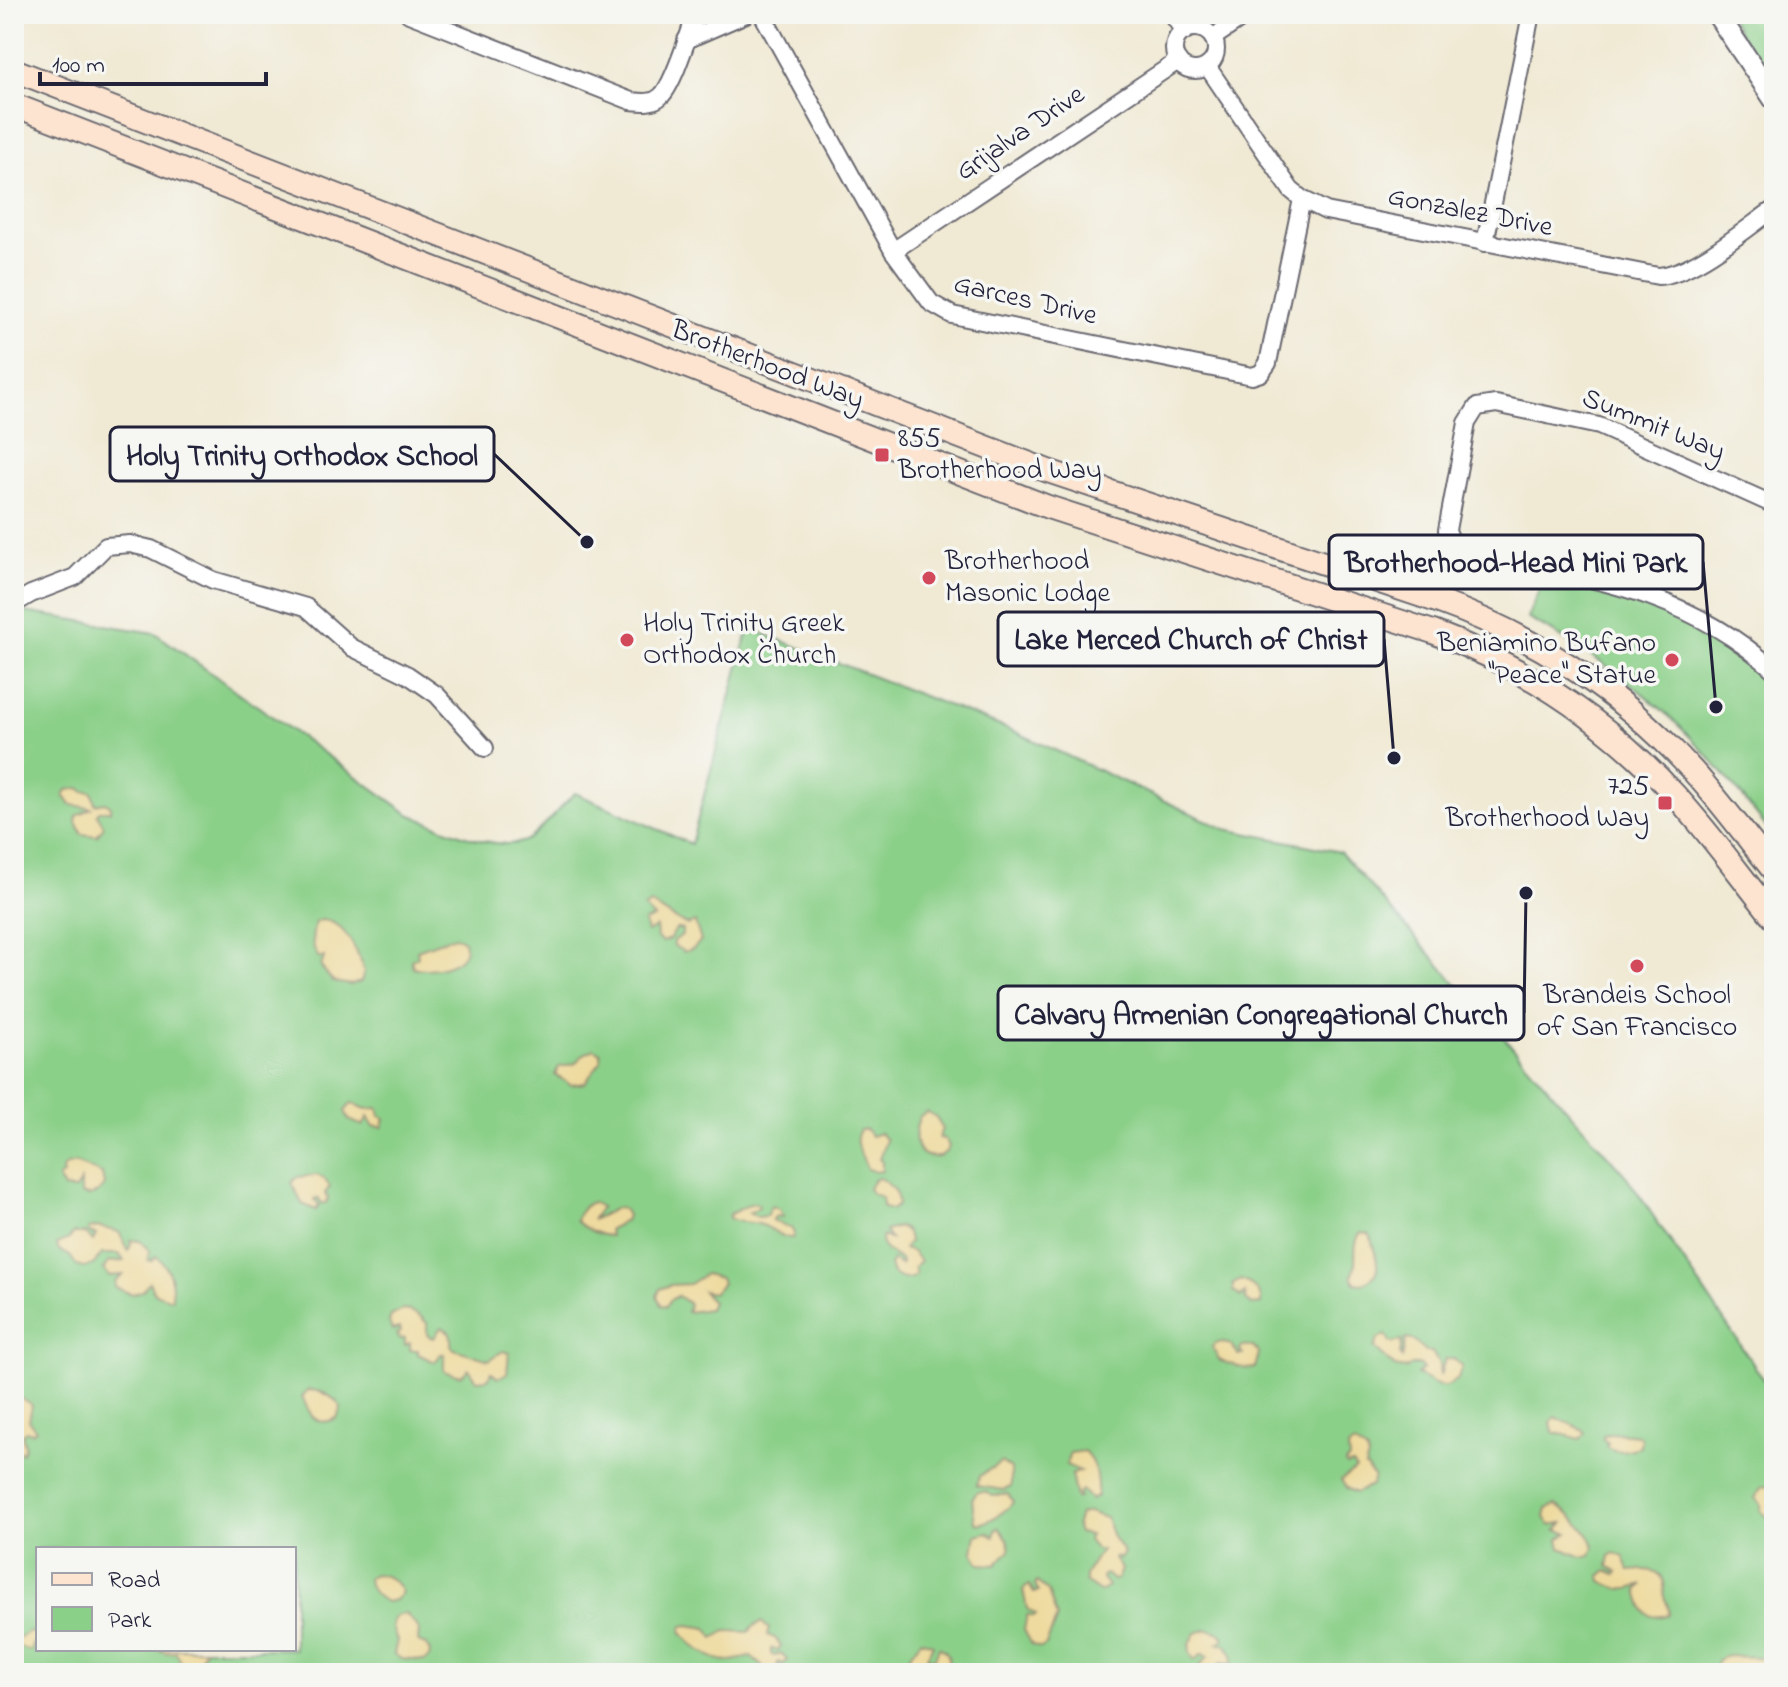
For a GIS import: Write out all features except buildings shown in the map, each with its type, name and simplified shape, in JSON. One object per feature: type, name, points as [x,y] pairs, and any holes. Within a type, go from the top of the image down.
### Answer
[{"type":"main road","name":"Brotherhood Way","points":[[21,71],[1048,471],[1482,619],[1557,658],[1625,706],[1690,768],[1774,871]]},
{"type":"main road","name":"Brotherhood Way","points":[[17,107],[1048,507],[1419,627],[1484,653],[1550,689],[1631,751],[1698,822],[1774,918]]},
{"type":"street","points":[[409,14],[631,101],[652,101],[661,96],[668,86],[696,14]]},
{"type":"street","points":[[686,40],[746,14]]},
{"type":"street","name":"Garces Drive","points":[[762,14],[893,251],[931,303],[952,315],[1252,376],[1261,373],[1268,363],[1302,199]]},
{"type":"street","points":[[1172,14],[1184,32]]},
{"type":"street","points":[[1213,38],[1248,14]]},
{"type":"street","points":[[1485,243],[1531,14]]},
{"type":"street","points":[[1717,14],[1774,99]]},
{"type":"street","points":[[1199,29],[1213,38],[1216,53],[1207,66],[1193,70],[1178,61],[1175,45],[1184,32],[1199,29]]},
{"type":"street","name":"Grijalva Drive","points":[[893,251],[1178,61]]},
{"type":"street","name":"Gonzalez Drive","points":[[1207,66],[1291,190],[1326,211],[1642,274],[1669,275],[1687,268],[1774,209]]},
{"type":"street","name":"Summit Way","points":[[1774,505],[1599,426],[1486,404],[1477,407],[1467,423],[1447,530],[1450,541],[1470,553],[1622,586],[1675,605],[1727,634],[1774,670]]},
{"type":"street","points":[[14,604],[75,577],[106,546],[130,544],[151,549],[213,580],[306,607],[351,647],[408,675],[437,695],[485,748]]},
{"type":"green space","points":[[1728,14],[1767,14],[1774,25],[1774,84]]},
{"type":"green space","points":[[1543,581],[1608,596],[1667,616],[1722,645],[1774,688],[1774,837],[1716,764],[1677,723],[1594,658],[1527,618]]},
{"type":"green space","points":[[25,612],[155,633],[409,814],[487,842],[518,843],[530,838],[575,793],[691,844],[749,628],[1018,733],[1225,829],[1340,852],[1627,1177],[1774,1395],[1774,1673],[14,1673],[14,626]]},
{"type":"sand","points":[[80,788],[92,792],[95,804],[105,802],[111,806],[110,811],[99,811],[97,814],[104,826],[97,836],[82,834],[76,822],[77,816],[91,808],[72,805],[64,796],[67,790]]},
{"type":"sand","points":[[651,904],[683,923],[688,925],[695,922],[701,941],[684,952],[674,946],[674,941],[682,935],[682,929],[676,929],[670,939],[662,942],[657,938],[656,927],[647,932],[644,922],[654,918],[644,908]]},
{"type":"sand","points":[[322,920],[337,926],[349,939],[364,971],[361,982],[351,985],[333,982],[321,967],[324,957],[319,958],[316,954],[313,936],[315,922]]},
{"type":"sand","points":[[455,936],[464,941],[465,949],[456,961],[439,968],[413,967],[411,960],[418,957],[417,950]]},
{"type":"sand","points":[[594,1049],[601,1053],[601,1061],[585,1083],[571,1085],[555,1075],[559,1067],[576,1063]]},
{"type":"sand","points":[[352,1103],[366,1109],[378,1108],[380,1116],[385,1118],[383,1127],[373,1126],[368,1117],[363,1126],[349,1120],[345,1111]]},
{"type":"sand","points":[[927,1112],[936,1117],[942,1128],[939,1138],[945,1139],[949,1146],[939,1157],[924,1154],[917,1145],[919,1117]]},
{"type":"sand","points":[[866,1129],[871,1136],[880,1133],[886,1140],[879,1159],[882,1171],[867,1169],[859,1149],[858,1135],[860,1130]]},
{"type":"sand","points":[[75,1163],[102,1174],[104,1185],[97,1193],[91,1196],[81,1194],[81,1181],[75,1190],[64,1189],[58,1178],[63,1175],[64,1166]]},
{"type":"sand","points":[[317,1175],[324,1178],[330,1187],[325,1193],[328,1198],[326,1203],[314,1199],[319,1206],[316,1210],[302,1204],[292,1183],[297,1177]]},
{"type":"sand","points":[[881,1178],[897,1196],[898,1205],[891,1210],[883,1208],[882,1197],[868,1189],[874,1179]]},
{"type":"sand","points":[[592,1202],[601,1207],[592,1220],[618,1207],[627,1215],[625,1221],[609,1229],[610,1236],[592,1231],[576,1220],[582,1209]]},
{"type":"sand","points":[[752,1203],[759,1207],[749,1213],[758,1217],[766,1216],[771,1206],[779,1209],[783,1217],[776,1216],[772,1220],[791,1228],[793,1238],[762,1225],[729,1218],[730,1214]]},
{"type":"sand","points":[[99,1227],[119,1232],[128,1250],[130,1240],[140,1241],[150,1251],[148,1260],[156,1256],[161,1260],[170,1275],[172,1299],[154,1293],[149,1282],[142,1291],[133,1294],[115,1288],[115,1282],[123,1275],[109,1276],[103,1269],[109,1262],[124,1261],[119,1254],[102,1254],[93,1265],[83,1268],[58,1249],[57,1244],[74,1233],[84,1233],[93,1241],[96,1235],[89,1233],[88,1229]]},
{"type":"sand","points":[[898,1227],[908,1237],[909,1242],[904,1249],[913,1252],[920,1261],[914,1268],[916,1275],[907,1279],[893,1274],[892,1260],[901,1265],[902,1262],[881,1242],[883,1236],[890,1239],[885,1231]]},
{"type":"sand","points":[[1360,1233],[1371,1237],[1377,1264],[1374,1275],[1361,1284],[1355,1283],[1352,1276]]},
{"type":"sand","points":[[705,1274],[720,1278],[722,1283],[713,1293],[703,1291],[712,1302],[709,1309],[687,1312],[689,1304],[678,1296],[670,1300],[666,1307],[661,1305],[657,1296],[660,1289],[689,1284]]},
{"type":"sand","points":[[1241,1280],[1256,1289],[1261,1304],[1252,1305],[1246,1300],[1245,1293],[1241,1297],[1233,1291],[1233,1284]]},
{"type":"sand","points":[[402,1310],[419,1315],[427,1323],[427,1335],[434,1338],[441,1327],[447,1330],[454,1349],[489,1360],[503,1351],[509,1353],[507,1373],[498,1378],[491,1372],[488,1379],[477,1380],[469,1369],[461,1376],[444,1371],[444,1354],[435,1362],[418,1354],[418,1350],[410,1350],[410,1343],[405,1345],[405,1338],[400,1339],[396,1335],[400,1328],[392,1330],[389,1322],[391,1316]]},
{"type":"sand","points":[[1386,1335],[1390,1343],[1402,1341],[1402,1358],[1406,1339],[1413,1340],[1426,1352],[1432,1352],[1439,1364],[1440,1375],[1445,1359],[1454,1359],[1462,1366],[1458,1379],[1441,1386],[1417,1375],[1423,1369],[1421,1365],[1405,1369],[1395,1367],[1374,1348],[1378,1339]]},
{"type":"sand","points":[[1221,1342],[1231,1345],[1239,1355],[1243,1355],[1240,1350],[1242,1346],[1253,1347],[1259,1353],[1255,1368],[1246,1369],[1220,1361],[1212,1347]]},
{"type":"sand","points":[[308,1390],[335,1400],[341,1408],[337,1418],[323,1422],[314,1418],[302,1397]]},
{"type":"sand","points":[[19,1397],[32,1405],[29,1421],[36,1430],[22,1434],[25,1446],[22,1453],[14,1448],[14,1398]]},
{"type":"sand","points":[[1555,1417],[1584,1430],[1585,1434],[1580,1439],[1553,1432],[1551,1422]]},
{"type":"sand","points":[[1603,1435],[1638,1435],[1640,1447],[1618,1451],[1606,1446],[1608,1443]]},
{"type":"sand","points":[[1354,1444],[1367,1452],[1365,1467],[1374,1477],[1371,1486],[1356,1493],[1346,1488],[1341,1480],[1356,1469],[1352,1464],[1347,1466],[1345,1463],[1349,1459],[1348,1448]]},
{"type":"sand","points":[[1084,1451],[1091,1460],[1096,1478],[1097,1496],[1091,1500],[1082,1490],[1076,1498],[1071,1475],[1080,1471],[1066,1465],[1070,1453]]},
{"type":"sand","points":[[1001,1462],[1011,1469],[1011,1487],[1004,1490],[976,1486],[980,1476]]},
{"type":"sand","points":[[1766,1486],[1774,1488],[1774,1523],[1761,1511],[1761,1504],[1755,1498]]},
{"type":"sand","points":[[977,1492],[993,1496],[1008,1494],[1013,1502],[998,1516],[979,1524],[975,1522],[972,1499]]},
{"type":"sand","points":[[1555,1505],[1571,1516],[1590,1538],[1594,1546],[1590,1555],[1582,1557],[1561,1548],[1559,1539],[1568,1533],[1557,1530],[1563,1523],[1550,1525],[1545,1517],[1547,1509]]},
{"type":"sand","points":[[1089,1512],[1106,1518],[1113,1537],[1124,1553],[1120,1559],[1114,1559],[1121,1569],[1118,1579],[1103,1575],[1108,1586],[1100,1592],[1085,1582],[1085,1575],[1101,1550],[1096,1550],[1088,1540],[1090,1535],[1078,1533],[1076,1527],[1080,1514]]},
{"type":"sand","points":[[999,1528],[1008,1539],[1010,1550],[996,1565],[980,1564],[973,1552],[976,1535],[988,1532],[994,1537]]},
{"type":"sand","points":[[1615,1553],[1624,1557],[1629,1571],[1649,1570],[1662,1577],[1669,1614],[1655,1617],[1646,1612],[1638,1590],[1643,1584],[1623,1589],[1602,1581],[1600,1576],[1607,1570],[1618,1572],[1608,1566],[1610,1556]]},
{"type":"sand","points":[[375,1574],[392,1579],[402,1593],[395,1600],[387,1602],[379,1598],[368,1581],[368,1577]]},
{"type":"sand","points":[[1037,1582],[1048,1591],[1057,1618],[1046,1645],[1041,1648],[1032,1645],[1024,1630],[1027,1615],[1036,1615],[1027,1609],[1023,1590],[1029,1585],[1034,1593],[1038,1591]]},
{"type":"sand","points":[[406,1614],[419,1629],[418,1642],[426,1645],[430,1652],[425,1661],[401,1659],[394,1654],[397,1640],[393,1622],[396,1616]]},
{"type":"sand","points":[[762,1622],[769,1629],[767,1635],[781,1645],[778,1650],[771,1649],[771,1654],[781,1653],[788,1660],[784,1664],[778,1662],[777,1666],[782,1667],[778,1672],[768,1671],[751,1657],[724,1661],[710,1656],[681,1631],[683,1626],[688,1625],[707,1628],[714,1638],[726,1631],[749,1632]]},
{"type":"sand","points":[[1207,1629],[1222,1635],[1224,1640],[1218,1643],[1227,1645],[1233,1655],[1232,1664],[1220,1663],[1221,1673],[1200,1673],[1197,1670],[1208,1656],[1202,1654],[1195,1660],[1189,1650],[1196,1633]]},
{"type":"sand","points":[[29,1632],[36,1634],[36,1651],[48,1653],[35,1653],[33,1644],[29,1651],[17,1646],[17,1639]]},
{"type":"sand","points":[[921,1640],[933,1644],[926,1659],[935,1658],[939,1647],[946,1652],[949,1662],[945,1673],[907,1673],[910,1655]]},
{"type":"sand","points":[[162,1651],[204,1651],[200,1659],[188,1665],[181,1662],[176,1652]]},
{"type":"sand","points":[[1724,1656],[1758,1657],[1766,1660],[1770,1667],[1761,1673],[1717,1673],[1716,1663]]},
{"type":"place","name":"855 Brotherhood Way","points":[[882,455]]},
{"type":"place","name":"Holy Trinity Orthodox School","points":[[587,542]]},
{"type":"place","name":"Brotherhood Masonic Lodge","points":[[929,578]]},
{"type":"place","name":"Holy Trinity Greek Orthodox Church","points":[[627,640]]},
{"type":"place","name":"Beniamino Bufano \"Peace\" Statue","points":[[1672,660]]},
{"type":"place","name":"Brotherhood-Head Mini Park","points":[[1716,707]]},
{"type":"place","name":"Lake Merced Church of Christ","points":[[1394,758]]},
{"type":"place","name":"725 Brotherhood Way","points":[[1665,803]]},
{"type":"place","name":"Calvary Armenian Congregational Church","points":[[1526,893]]},
{"type":"place","name":"Brandeis School of San Francisco","points":[[1637,966]]}]
